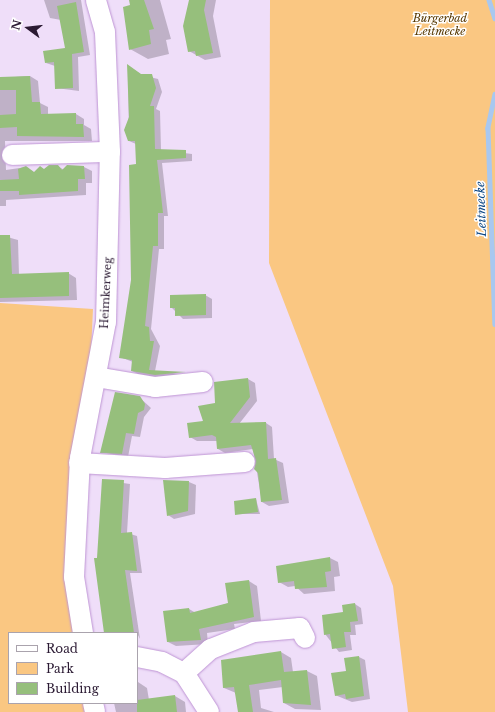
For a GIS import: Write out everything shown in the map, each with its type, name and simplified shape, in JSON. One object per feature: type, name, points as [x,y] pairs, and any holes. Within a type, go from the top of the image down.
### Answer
[{"type":"street","name":"Heimkerweg","points":[[83,632],[74,577],[79,463],[106,322],[110,152],[105,32],[96,0]]},
{"type":"street","points":[[12,155],[110,152]]},
{"type":"street","points":[[96,377],[154,387],[203,382]]},
{"type":"street","points":[[79,463],[165,468],[245,462]]},
{"type":"street","points":[[184,673],[211,649],[254,632],[300,628],[305,638]]},
{"type":"street","points":[[138,657],[162,662],[184,673],[209,712]]},
{"type":"green space","name":"Bürgerbad Leitmecke","points":[[270,0],[495,0],[495,712],[408,712],[393,586],[269,263]]},
{"type":"green space","points":[[0,303],[93,309],[88,416],[84,438],[83,632],[8,632],[8,704],[93,704],[95,712],[0,712]]},
{"type":"building","points":[[129,0],[144,0],[154,29],[149,30],[151,44],[129,50],[123,7],[130,5]]},
{"type":"building","points":[[189,0],[206,0],[204,10],[213,53],[196,56],[195,51],[188,52],[183,26]]},
{"type":"building","points":[[76,2],[84,52],[72,54],[73,88],[55,89],[54,62],[45,63],[43,51],[65,48],[57,6]]},
{"type":"building","points":[[127,64],[141,74],[152,74],[156,88],[150,106],[154,106],[155,149],[186,150],[186,158],[157,160],[163,213],[158,213],[158,246],[153,246],[145,326],[149,327],[150,341],[154,341],[149,370],[186,372],[155,375],[131,371],[132,360],[119,358],[131,280],[129,165],[136,164],[135,141],[128,141],[124,130],[129,117]]},
{"type":"building","points":[[30,76],[32,102],[40,102],[41,114],[76,113],[76,124],[83,124],[84,137],[17,136],[17,127],[0,128],[0,115],[16,114],[16,90],[0,90],[0,77]]},
{"type":"building","points":[[49,165],[58,165],[62,170],[67,165],[84,166],[85,179],[78,179],[78,191],[19,195],[19,191],[0,191],[0,180],[19,179],[18,169],[26,166],[34,172],[40,166],[44,169]]},
{"type":"building","points":[[0,235],[10,235],[12,274],[69,272],[69,296],[0,298]]},
{"type":"building","points":[[206,294],[206,315],[175,316],[175,308],[170,308],[170,295]]},
{"type":"building","points":[[248,378],[250,397],[230,423],[266,422],[268,459],[276,458],[282,500],[261,502],[258,473],[254,469],[256,461],[251,445],[217,449],[216,437],[212,435],[189,438],[187,423],[203,421],[198,406],[215,403],[214,382]]},
{"type":"building","points":[[115,392],[140,396],[145,404],[144,410],[138,413],[134,434],[126,433],[122,454],[100,453]]},
{"type":"building","points":[[102,479],[124,480],[121,533],[132,532],[137,571],[125,570],[134,632],[104,632],[94,558],[97,558]]},
{"type":"building","points":[[163,480],[189,481],[188,511],[167,516]]},
{"type":"building","points":[[256,498],[258,512],[235,515],[234,501]]},
{"type":"building","points":[[330,557],[331,571],[325,572],[327,587],[295,589],[294,581],[278,583],[276,566]]},
{"type":"building","points":[[249,580],[254,617],[199,629],[201,640],[167,642],[163,611],[189,608],[190,613],[228,603],[225,583]]},
{"type":"building","points":[[355,603],[358,621],[350,622],[351,632],[344,632],[346,647],[332,649],[330,634],[324,635],[322,615],[343,612],[342,605]]},
{"type":"building","points":[[281,651],[284,672],[307,670],[311,705],[283,703],[281,680],[249,685],[253,712],[238,712],[234,687],[223,688],[221,660]]},
{"type":"building","points":[[359,656],[364,696],[346,699],[345,694],[335,696],[331,673],[346,671],[344,658]]},
{"type":"building","points":[[175,695],[177,712],[137,712],[138,700]]},
{"type":"waterway","name":"Leitmecke","points":[[489,0],[495,18]]},
{"type":"waterway","name":"Leitmecke","points":[[495,94],[488,128],[495,324]]}]
